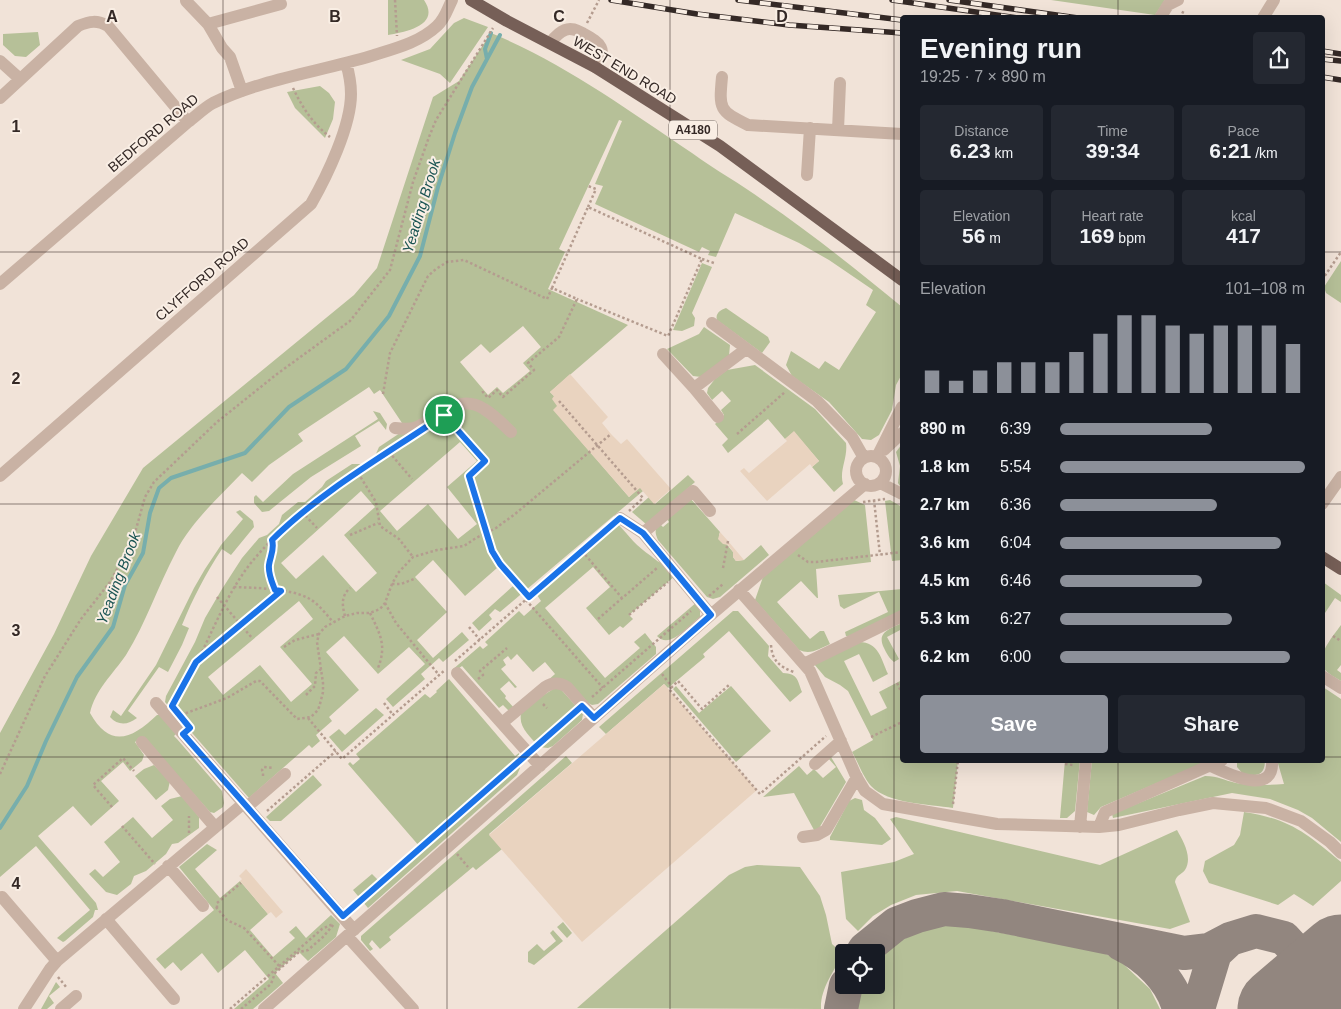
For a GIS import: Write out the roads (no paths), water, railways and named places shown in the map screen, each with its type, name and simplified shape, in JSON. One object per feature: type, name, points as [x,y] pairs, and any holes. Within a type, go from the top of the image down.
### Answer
[{"type":"main road","name":"WEST END ROAD","points":[[471,0],[506,21],[595,67],[720,146],[900,279]]},
{"type":"main road","points":[[1325,559],[1341,569]]},
{"type":"street","name":"BEDFORD ROAD","points":[[0,284],[211,104],[242,91],[400,47],[436,27],[445,17],[452,0]]},
{"type":"street","points":[[1162,15],[1168,6],[1178,0]]},
{"type":"street","points":[[1265,15],[1274,0]]},
{"type":"street","points":[[186,1],[208,24],[222,48],[230,56],[242,91]]},
{"type":"street","points":[[208,24],[281,4]]},
{"type":"street","points":[[0,98],[78,26],[88,22],[99,21],[108,26],[188,122]]},
{"type":"street","points":[[550,43],[558,34],[568,29],[574,29],[598,41],[602,53],[595,67]]},
{"type":"street","points":[[0,61],[20,79]]},
{"type":"street","name":"CLYFFORD ROAD","points":[[0,476],[311,204],[324,183],[345,128],[351,96],[350,77],[346,63]]},
{"type":"street","points":[[722,77],[722,107],[729,116],[748,125],[900,134]]},
{"type":"street","points":[[838,130],[840,83]]},
{"type":"street","points":[[807,175],[810,128]]},
{"type":"street","points":[[712,322],[746,349],[776,364],[832,415],[871,458],[884,463],[886,476],[880,483],[873,486],[865,484],[858,478],[856,469],[860,461],[871,458],[900,435]]},
{"type":"street","points":[[694,388],[746,349]]},
{"type":"street","points":[[663,354],[718,417]]},
{"type":"street","points":[[394,428],[406,429],[416,427],[446,409],[459,404],[485,409],[511,432]]},
{"type":"street","points":[[871,458],[900,410]]},
{"type":"street","points":[[1325,500],[1341,477]]},
{"type":"street","points":[[880,483],[900,493]]},
{"type":"street","points":[[264,1009],[739,590],[865,484]]},
{"type":"street","points":[[643,533],[693,491],[710,512]]},
{"type":"street","points":[[620,518],[643,533],[711,615]]},
{"type":"street","points":[[739,590],[810,671],[857,777],[865,791],[882,804],[997,824],[1080,827],[1119,825],[1213,803],[1266,808],[1301,821],[1330,842],[1341,854]]},
{"type":"street","points":[[804,664],[900,617]]},
{"type":"street","points":[[453,668],[540,766]]},
{"type":"street","points":[[1325,678],[1341,688]]},
{"type":"street","points":[[502,723],[551,683],[561,683],[567,687],[594,718]]},
{"type":"street","points":[[156,703],[343,916],[351,933],[413,1009]]},
{"type":"street","points":[[815,764],[841,741]]},
{"type":"street","points":[[142,742],[215,827]]},
{"type":"street","points":[[1080,827],[1086,763]]},
{"type":"street","points":[[1099,827],[1105,812],[1216,763],[1242,779],[1250,781],[1266,777],[1270,772],[1272,763]]},
{"type":"street","points":[[24,1009],[57,961],[106,919],[162,866],[285,774]]},
{"type":"street","points":[[803,837],[817,835],[826,830],[857,777]]},
{"type":"street","points":[[162,866],[207,903]]},
{"type":"street","points":[[2,897],[39,932],[57,961]]},
{"type":"street","points":[[106,919],[174,998]]},
{"type":"street","points":[[61,1009],[76,996]]},
{"type":"waterway","name":"Yeading Brook","points":[[487,59],[485,49],[491,33]]},
{"type":"waterway","name":"Yeading Brook","points":[[0,828],[27,786],[77,677],[113,627],[125,585],[143,553],[150,513],[159,488],[171,478],[245,453],[289,407],[346,369],[389,316],[420,256],[438,187],[472,87],[500,35]]},
{"type":"railway","points":[[611,0],[697,14],[789,25],[900,33]]},
{"type":"railway","points":[[738,0],[900,20]]},
{"type":"railway","points":[[892,0],[997,15]]},
{"type":"railway","points":[[949,0],[1056,15]]},
{"type":"railway","points":[[1325,51],[1341,54]]},
{"type":"railway","points":[[1325,59],[1341,61]]},
{"type":"railway","points":[[1325,77],[1341,80]]}]
